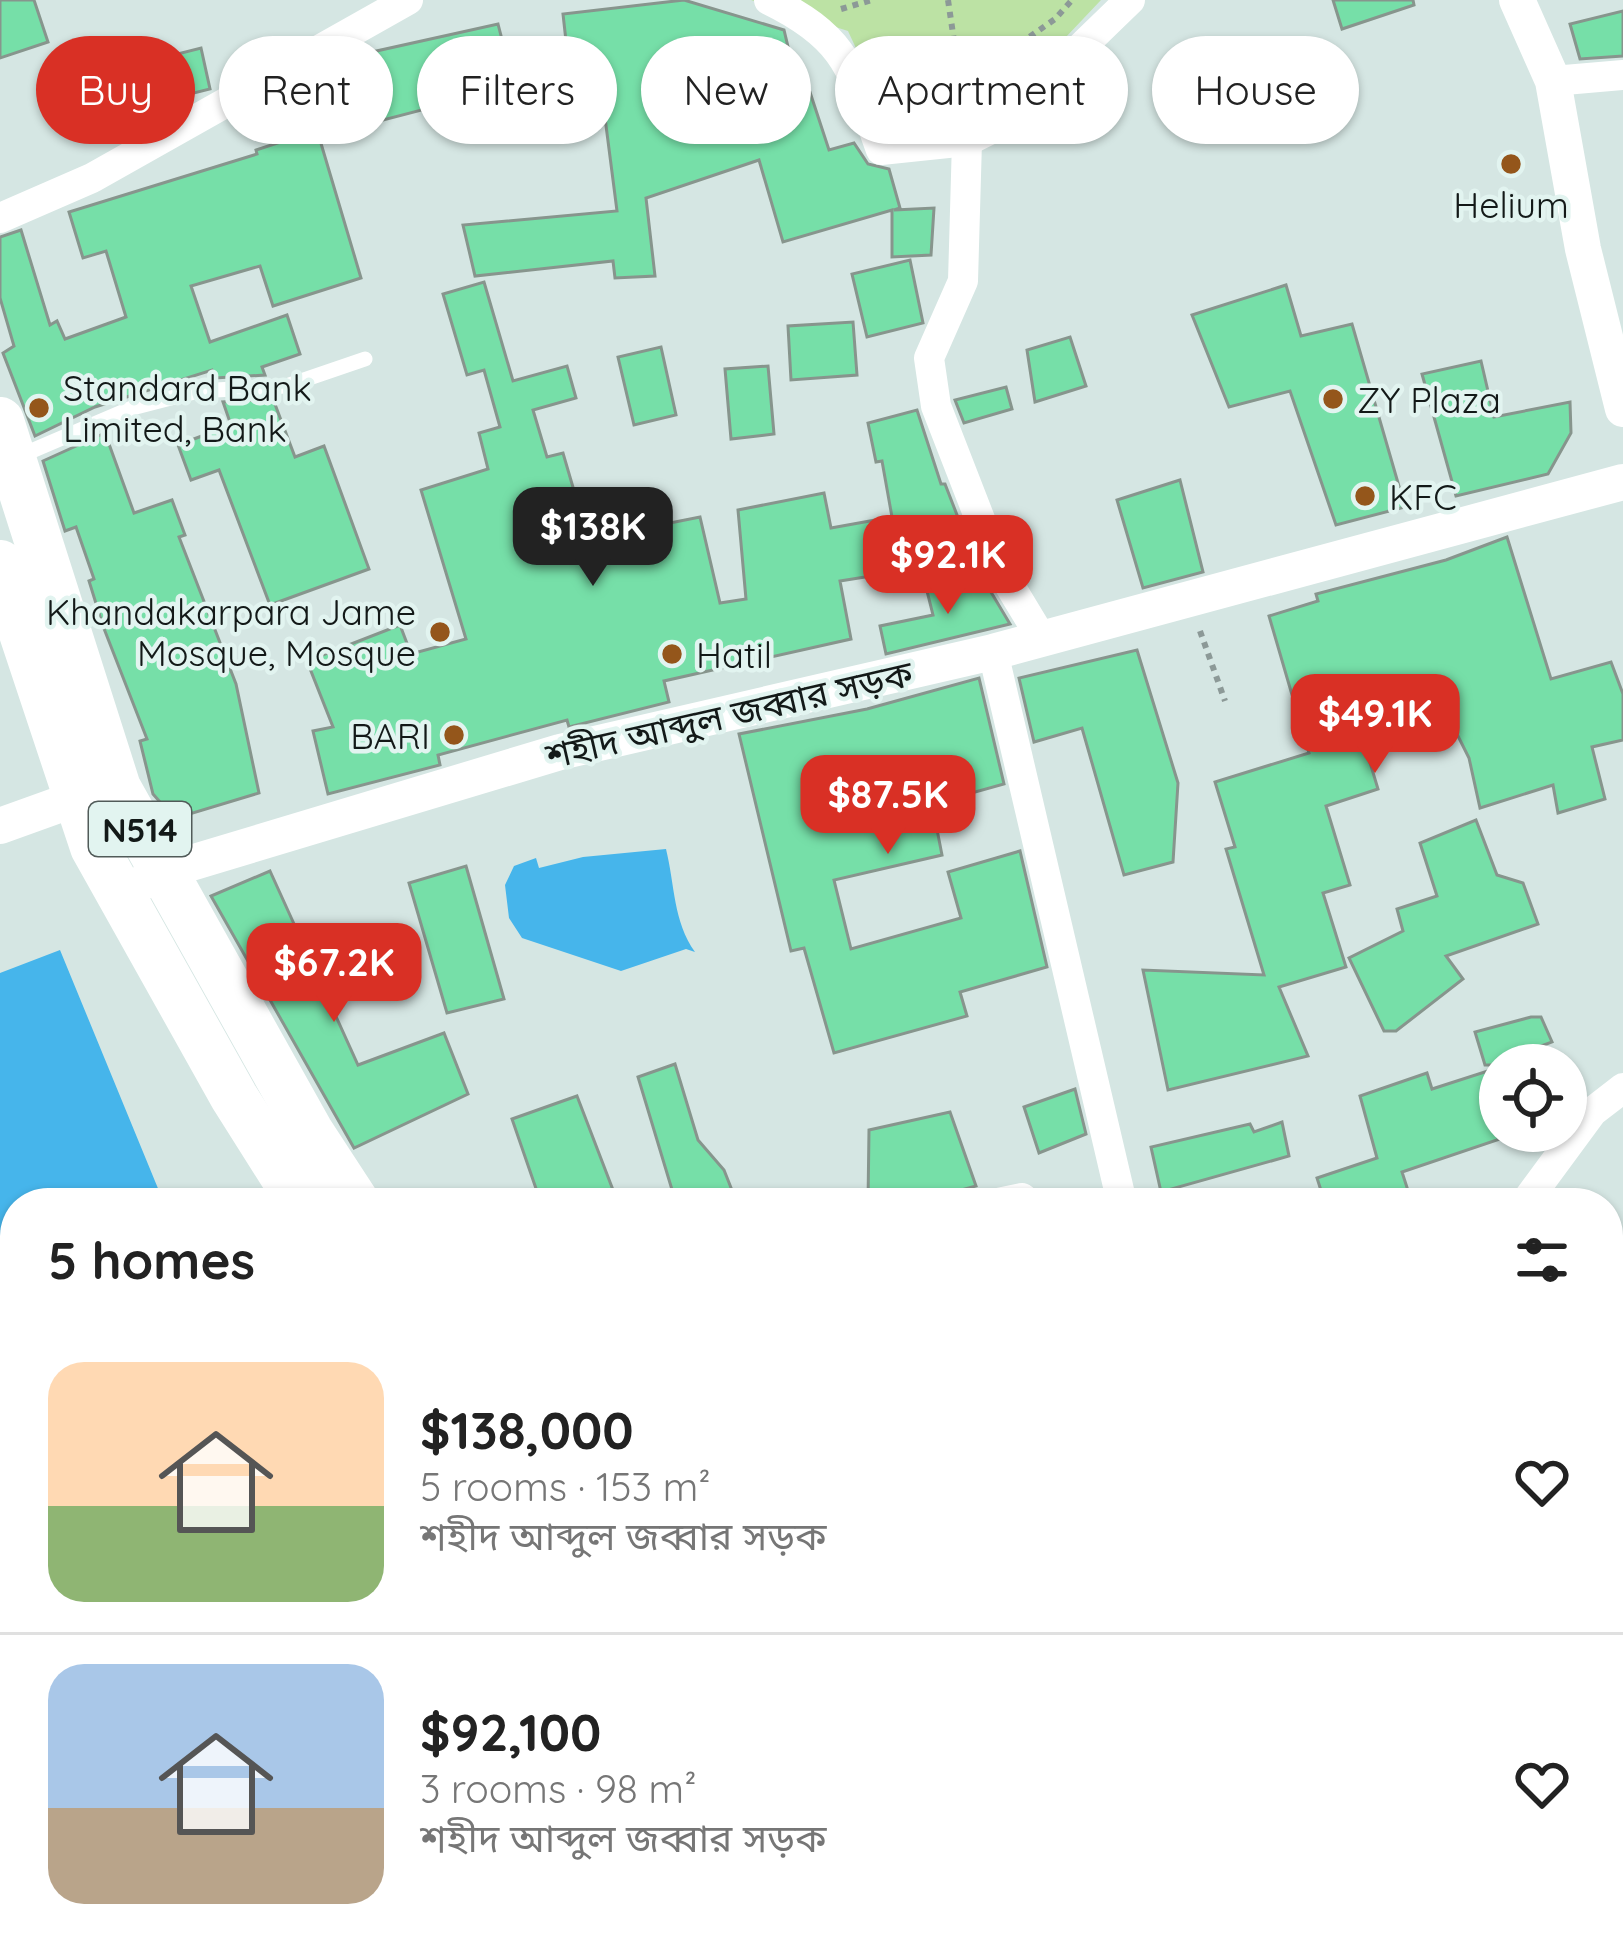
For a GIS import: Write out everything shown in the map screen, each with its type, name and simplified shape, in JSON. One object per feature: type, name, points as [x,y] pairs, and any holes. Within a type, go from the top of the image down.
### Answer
[{"type":"highway","name":"N514","points":[[6,440],[117,788],[141,884],[234,1096],[292,1188]]},
{"type":"highway","name":"N514","points":[[0,563],[76,799],[141,884],[346,1188]]},
{"type":"street","points":[[0,218],[172,134],[371,8],[408,0]]},
{"type":"street","points":[[769,0],[802,16],[835,44]]},
{"type":"street","points":[[1093,36],[1130,0]]},
{"type":"street","points":[[1517,0],[1553,81],[1583,249],[1623,409]]},
{"type":"street","points":[[1553,81],[1623,75]]},
{"type":"street","points":[[879,144],[881,150],[938,144]]},
{"type":"street","points":[[967,144],[963,281],[929,358],[936,406],[999,568],[1042,639]]},
{"type":"street","name":"শহীদ আব্দুল জব্বার সড়ক","points":[[141,884],[560,752],[993,652],[1623,482]]},
{"type":"street","points":[[993,652],[1118,1188]]},
{"type":"street","points":[[0,826],[76,799]]},
{"type":"street","points":[[1536,1188],[1592,1112],[1623,1088]]},
{"type":"lane","points":[[6,440],[198,391],[286,386],[365,359]]},
{"type":"path","points":[[949,0],[954,36]]},
{"type":"path","points":[[1030,36],[1072,0]]},
{"type":"path","points":[[1189,599],[1225,701]]},
{"type":"green space","points":[[751,0],[1101,0],[1067,36],[850,36],[848,31]]},
{"type":"water","points":[[666,849],[679,916],[695,952],[686,949],[621,971],[522,938],[509,918],[505,885],[514,866],[536,858],[539,868],[583,857]]},
{"type":"water","points":[[60,950],[158,1188],[0,1188],[0,973]]},
{"type":"building","points":[[0,0],[34,0],[46,36],[36,36],[36,46],[0,58]]},
{"type":"building","points":[[684,0],[784,30],[785,36],[641,36],[641,144],[811,144],[811,95],[829,150],[855,144],[868,164],[889,169],[900,208],[894,210],[934,208],[931,255],[892,257],[892,210],[783,242],[759,160],[646,198],[655,276],[615,278],[613,261],[475,276],[463,225],[617,211],[608,144],[617,144],[617,36],[565,36],[563,14]]},
{"type":"building","points":[[1333,0],[1413,0],[1414,5],[1342,29]]},
{"type":"building","points":[[1623,11],[1623,56],[1580,59],[1570,24]]},
{"type":"building","points":[[498,24],[501,36],[444,36]]},
{"type":"building","points":[[417,42],[417,111],[393,117],[393,47]]},
{"type":"building","points":[[201,48],[210,89],[195,93],[195,50]]},
{"type":"building","points":[[274,144],[321,144],[361,278],[273,306],[260,266],[191,286],[210,342],[287,315],[300,354],[262,367],[265,375],[215,378],[212,370],[95,407],[35,436],[3,353],[14,346],[0,298],[0,237],[21,230],[50,325],[57,321],[65,339],[126,317],[106,251],[83,258],[69,212],[257,154],[256,150]]},
{"type":"building","points":[[910,260],[923,323],[867,337],[852,274]]},
{"type":"building","points":[[484,282],[513,381],[567,366],[576,398],[533,410],[547,457],[563,453],[577,501],[633,490],[640,529],[700,517],[720,603],[746,599],[738,510],[824,493],[831,528],[892,517],[882,461],[876,462],[868,423],[917,410],[941,484],[945,484],[964,533],[887,547],[890,573],[840,581],[851,639],[664,681],[669,702],[569,727],[567,720],[438,755],[440,765],[328,794],[313,731],[333,727],[307,661],[400,625],[411,654],[466,639],[421,490],[488,469],[479,433],[500,427],[484,370],[467,375],[443,294]]},
{"type":"building","name":"ZY Plaza","points":[[1286,285],[1301,336],[1352,324],[1405,507],[1336,525],[1290,391],[1229,407],[1192,315]]},
{"type":"building","points":[[853,322],[857,375],[791,380],[788,326]]},
{"type":"building","points":[[1070,337],[1086,386],[1035,402],[1027,350]]},
{"type":"building","points":[[661,347],[676,415],[634,425],[618,357]]},
{"type":"building","points":[[1481,361],[1494,417],[1570,402],[1571,433],[1548,474],[1456,496],[1422,374]]},
{"type":"building","points":[[768,366],[774,434],[731,439],[725,369]]},
{"type":"building","points":[[1006,387],[1012,409],[964,423],[955,400]]},
{"type":"building","points":[[273,399],[295,457],[324,446],[369,569],[270,605],[219,470],[191,480],[178,445],[231,425],[223,402]]},
{"type":"building","points":[[105,433],[134,513],[172,500],[185,535],[179,537],[236,684],[259,793],[183,816],[167,810],[153,794],[140,741],[147,739],[103,626],[89,581],[94,579],[76,527],[65,531],[43,461]]},
{"type":"building","points":[[1180,480],[1203,572],[1143,588],[1117,500]]},
{"type":"building","points":[[1507,537],[1551,679],[1611,662],[1623,694],[1623,740],[1592,747],[1605,799],[1558,813],[1553,785],[1480,808],[1469,758],[1438,696],[1417,702],[1412,685],[1352,703],[1378,789],[1326,806],[1350,885],[1323,893],[1346,967],[1279,987],[1308,1056],[1168,1090],[1143,970],[1264,975],[1226,849],[1235,847],[1215,782],[1309,753],[1269,616],[1318,601],[1316,594],[1446,560]]},
{"type":"building","points":[[982,577],[1010,624],[886,654],[880,626],[933,615],[927,591]]},
{"type":"building","points":[[1137,650],[1178,783],[1173,862],[1124,875],[1082,728],[1034,742],[1019,678]]},
{"type":"building","points":[[979,678],[1004,784],[932,804],[942,855],[834,880],[851,949],[961,918],[948,872],[1020,851],[1047,967],[960,992],[967,1016],[834,1053],[804,948],[791,951],[739,734],[867,709]]},
{"type":"building","points":[[1476,820],[1497,875],[1523,883],[1538,924],[1446,956],[1463,979],[1396,1031],[1384,1031],[1349,958],[1403,931],[1397,909],[1437,896],[1420,843]]},
{"type":"building","points":[[466,866],[504,999],[447,1013],[409,883]]},
{"type":"building","points":[[270,871],[358,1065],[444,1033],[468,1094],[354,1148],[211,896]]},
{"type":"building","points":[[1541,1017],[1552,1042],[1479,1045],[1475,1032]]},
{"type":"building","points":[[675,1064],[698,1140],[724,1170],[731,1188],[671,1188],[638,1077]]},
{"type":"building","points":[[1427,1073],[1432,1089],[1479,1074],[1479,1146],[1402,1172],[1407,1188],[1320,1188],[1317,1178],[1377,1158],[1360,1096]]},
{"type":"building","points":[[1075,1089],[1086,1134],[1039,1153],[1024,1107]]},
{"type":"building","points":[[577,1096],[612,1188],[536,1188],[512,1119]]},
{"type":"building","points":[[950,1112],[976,1186],[868,1188],[869,1130]]},
{"type":"building","points":[[1282,1122],[1289,1156],[1175,1188],[1160,1188],[1151,1147],[1250,1124],[1254,1132]]},
{"type":"place","name":"Helium","points":[[1511,164]]},
{"type":"place","name":"ZY Plaza","points":[[1333,399]]},
{"type":"place","name":"Standard Bank Limited, Bank","points":[[39,408]]},
{"type":"place","name":"KFC","points":[[1365,496]]},
{"type":"place","name":"Khandakarpara Jame Mosque, Mosque","points":[[440,632]]},
{"type":"place","name":"Hatil","points":[[672,654]]},
{"type":"place","name":"BARI","points":[[454,735]]}]
